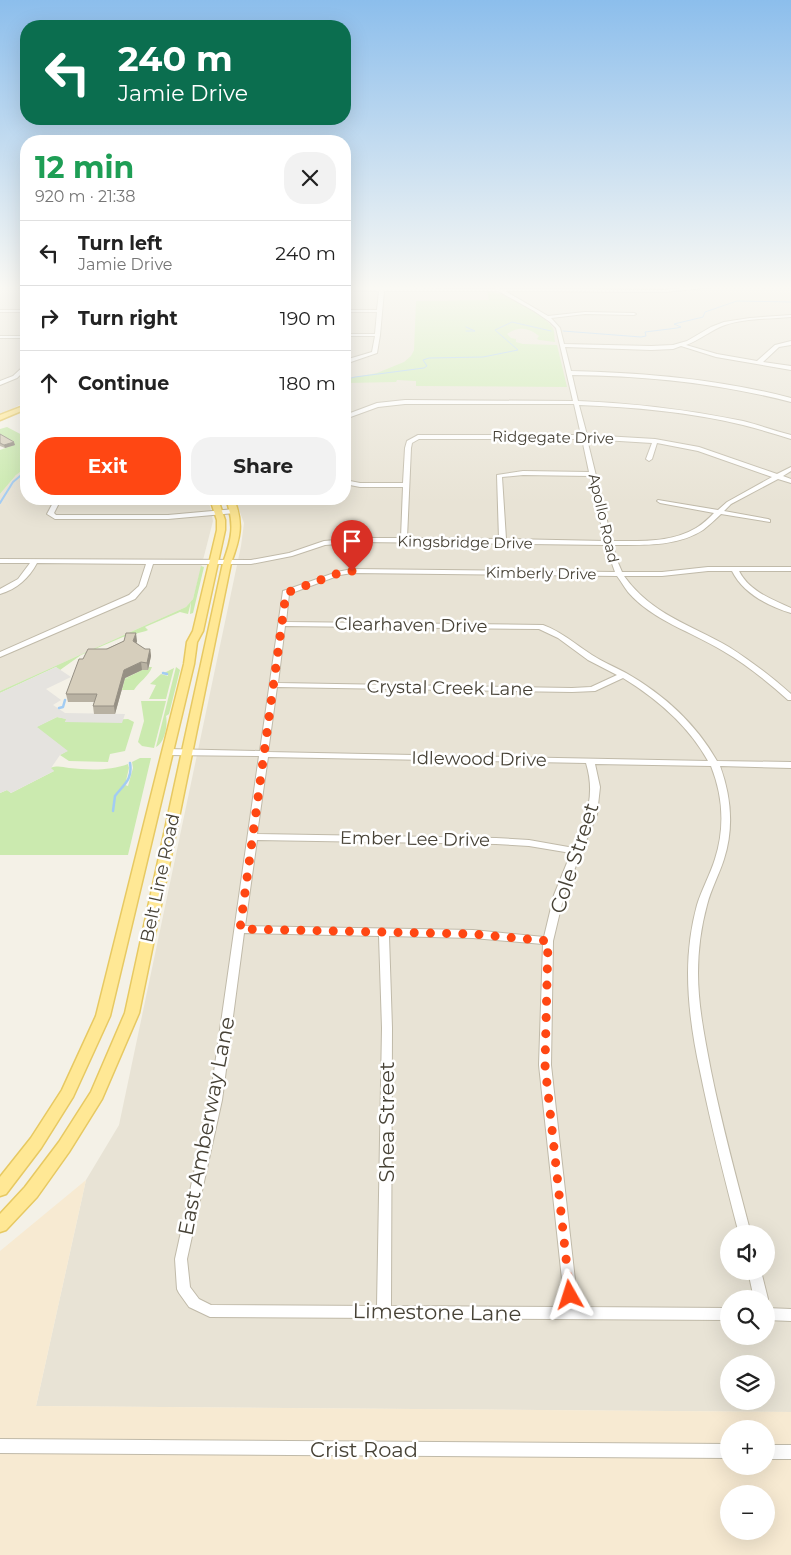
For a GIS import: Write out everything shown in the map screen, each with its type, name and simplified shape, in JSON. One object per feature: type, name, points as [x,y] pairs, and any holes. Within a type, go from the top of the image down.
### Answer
[{"type":"main road","points":[[2,417],[20,408]]},
{"type":"main road","points":[[0,425],[20,417]]},
{"type":"main road","name":"Belt Line Road","points":[[0,1189],[36,1143],[68,1093],[103,1016],[189,664],[192,642],[198,630],[221,530],[216,505]]},
{"type":"main road","name":"Belt Line Road","points":[[0,1225],[31,1192],[64,1147],[97,1095],[132,1013],[227,562],[238,532],[232,505]]},
{"type":"main road","points":[[189,664],[206,664]]},
{"type":"street","name":"Apollo Road","points":[[566,359],[618,574],[631,592],[652,610],[727,650],[787,689],[791,698]]},
{"type":"street","points":[[740,359],[791,368]]},
{"type":"street","points":[[759,362],[763,359]]},
{"type":"street","points":[[0,383],[15,377],[20,372]]},
{"type":"street","points":[[570,373],[677,378],[734,387],[791,400]]},
{"type":"street","points":[[351,415],[377,405],[405,402],[644,406],[675,409],[750,424],[791,437]]},
{"type":"street","name":"Ridgegate Drive","points":[[404,541],[408,448],[410,442],[418,437],[585,437],[655,441],[699,449],[791,481]]},
{"type":"street","points":[[649,459],[655,441]]},
{"type":"street","name":"Kingsbridge Drive","points":[[0,561],[227,562],[266,560],[324,543],[344,541],[650,543],[678,538],[705,525],[729,503],[791,469]]},
{"type":"street","points":[[503,542],[498,494],[499,476],[523,473],[593,474]]},
{"type":"street","points":[[351,483],[405,485]]},
{"type":"street","points":[[660,501],[768,521]]},
{"type":"street","points":[[55,505],[50,514],[55,517],[168,517],[235,511]]},
{"type":"street","points":[[0,592],[16,585],[28,574],[34,562]]},
{"type":"street","points":[[0,655],[132,597],[141,590],[150,562]]},
{"type":"street","points":[[734,569],[737,577],[747,588],[791,610]]},
{"type":"street","name":"Kimberly Drive","points":[[282,624],[286,593],[339,573],[352,571],[662,574],[734,569],[791,569]]},
{"type":"street","name":"Clearhaven Drive","points":[[282,624],[540,627],[557,633],[586,654],[624,675]]},
{"type":"street","name":"East Amberway Lane","points":[[184,1289],[181,1259],[216,1100],[282,624]]},
{"type":"street","points":[[624,675],[652,692],[679,716],[704,748],[713,763],[723,789],[726,804],[726,825],[720,856],[705,894],[694,950],[694,997],[708,1086],[743,1225]]},
{"type":"street","name":"Crystal Creek Lane","points":[[274,685],[572,690],[592,689],[624,675]]},
{"type":"street","name":"Idlewood Drive","points":[[167,752],[791,764]]},
{"type":"street","name":"Cole Street","points":[[572,1314],[545,1065],[548,941],[559,895],[596,800],[595,783],[590,761]]},
{"type":"street","name":"Ember Lee Drive","points":[[252,837],[496,841],[529,843],[576,851]]},
{"type":"street","points":[[240,929],[473,934],[548,941]]},
{"type":"street","name":"Shea Street","points":[[384,932],[387,1028],[384,1312]]},
{"type":"street","name":"Limestone Lane","points":[[184,1289],[194,1303],[210,1311],[720,1314]]},
{"type":"street","points":[[775,1314],[791,1315]]},
{"type":"street","name":"Crist Road","points":[[0,1446],[720,1451]]},
{"type":"street","points":[[775,1452],[791,1452]]},
{"type":"shaded area","points":[[0,359],[20,359],[20,404],[0,416]]},
{"type":"shaded area","points":[[351,359],[791,359],[791,1412],[36,1406],[86,1180],[119,1125],[241,546],[244,523],[237,505],[351,505]]},
{"type":"shaded area","points":[[20,472],[20,505],[209,505],[213,521],[193,599],[186,607],[0,691],[0,494]]},
{"type":"shaded area","points":[[56,667],[71,677],[46,689],[61,700],[53,705],[65,713],[125,714],[122,723],[65,722],[66,719],[57,717],[37,727],[68,751],[60,755],[51,768],[54,771],[11,793],[7,790],[0,793],[0,693]]},
{"type":"shaded area","points":[[86,1180],[36,1406],[791,1412],[791,1555],[0,1555],[0,1251]]},
{"type":"green space","points":[[408,359],[560,359],[567,387],[416,386],[416,381],[397,380],[396,382],[351,383],[351,378],[377,373]]},
{"type":"green space","points":[[7,427],[20,434],[20,472],[0,494],[0,450],[14,445],[0,437],[0,429]]},
{"type":"green space","points":[[201,566],[204,567],[193,613],[190,614],[191,602],[188,614],[180,612],[145,627],[148,630],[146,631],[123,637],[81,655],[60,670],[56,667],[0,693],[0,691],[186,607],[193,599]]},
{"type":"green space","points":[[149,667],[152,667],[149,673],[134,690],[122,690],[125,678],[136,680],[126,678],[142,670],[148,670]]},
{"type":"green space","points":[[176,667],[180,670],[169,714],[166,716],[165,733],[162,742],[156,747]]},
{"type":"green space","points":[[174,668],[166,699],[149,699],[156,685],[150,684],[161,674],[168,676],[168,673],[164,673]]},
{"type":"green space","points":[[141,701],[166,701],[154,748],[142,746],[138,742],[144,721]]},
{"type":"green space","points":[[57,717],[67,719],[65,722],[128,719],[134,722],[125,751],[110,754],[108,762],[69,761],[60,755],[67,751],[36,727]]},
{"type":"green space","points":[[140,758],[151,758],[128,855],[0,855],[0,793],[7,790],[11,793],[54,771],[50,768],[58,766],[76,769],[99,769],[114,768],[128,764],[129,768],[125,785],[128,786],[133,768],[132,762]]},
{"type":"building","points":[[0,434],[14,442],[4,445],[0,443]]},
{"type":"building","points":[[126,633],[136,633],[133,641],[145,649],[150,649],[147,663],[141,662],[124,670],[114,706],[93,706],[97,694],[66,694],[79,659],[83,659],[88,649],[107,649],[124,641]]},
{"type":"waterway","points":[[351,378],[424,368],[427,366],[423,360],[427,359]]},
{"type":"waterway","points":[[0,503],[13,482],[20,476]]},
{"type":"waterway","points":[[163,673],[167,674]]},
{"type":"waterway","points":[[59,708],[63,707],[65,700]]},
{"type":"waterway","points":[[113,811],[115,796],[129,778],[130,763]]},
{"type":"route","points":[[352,571],[339,573],[286,593],[240,929],[473,934],[548,941],[545,1065],[570,1295]]}]
